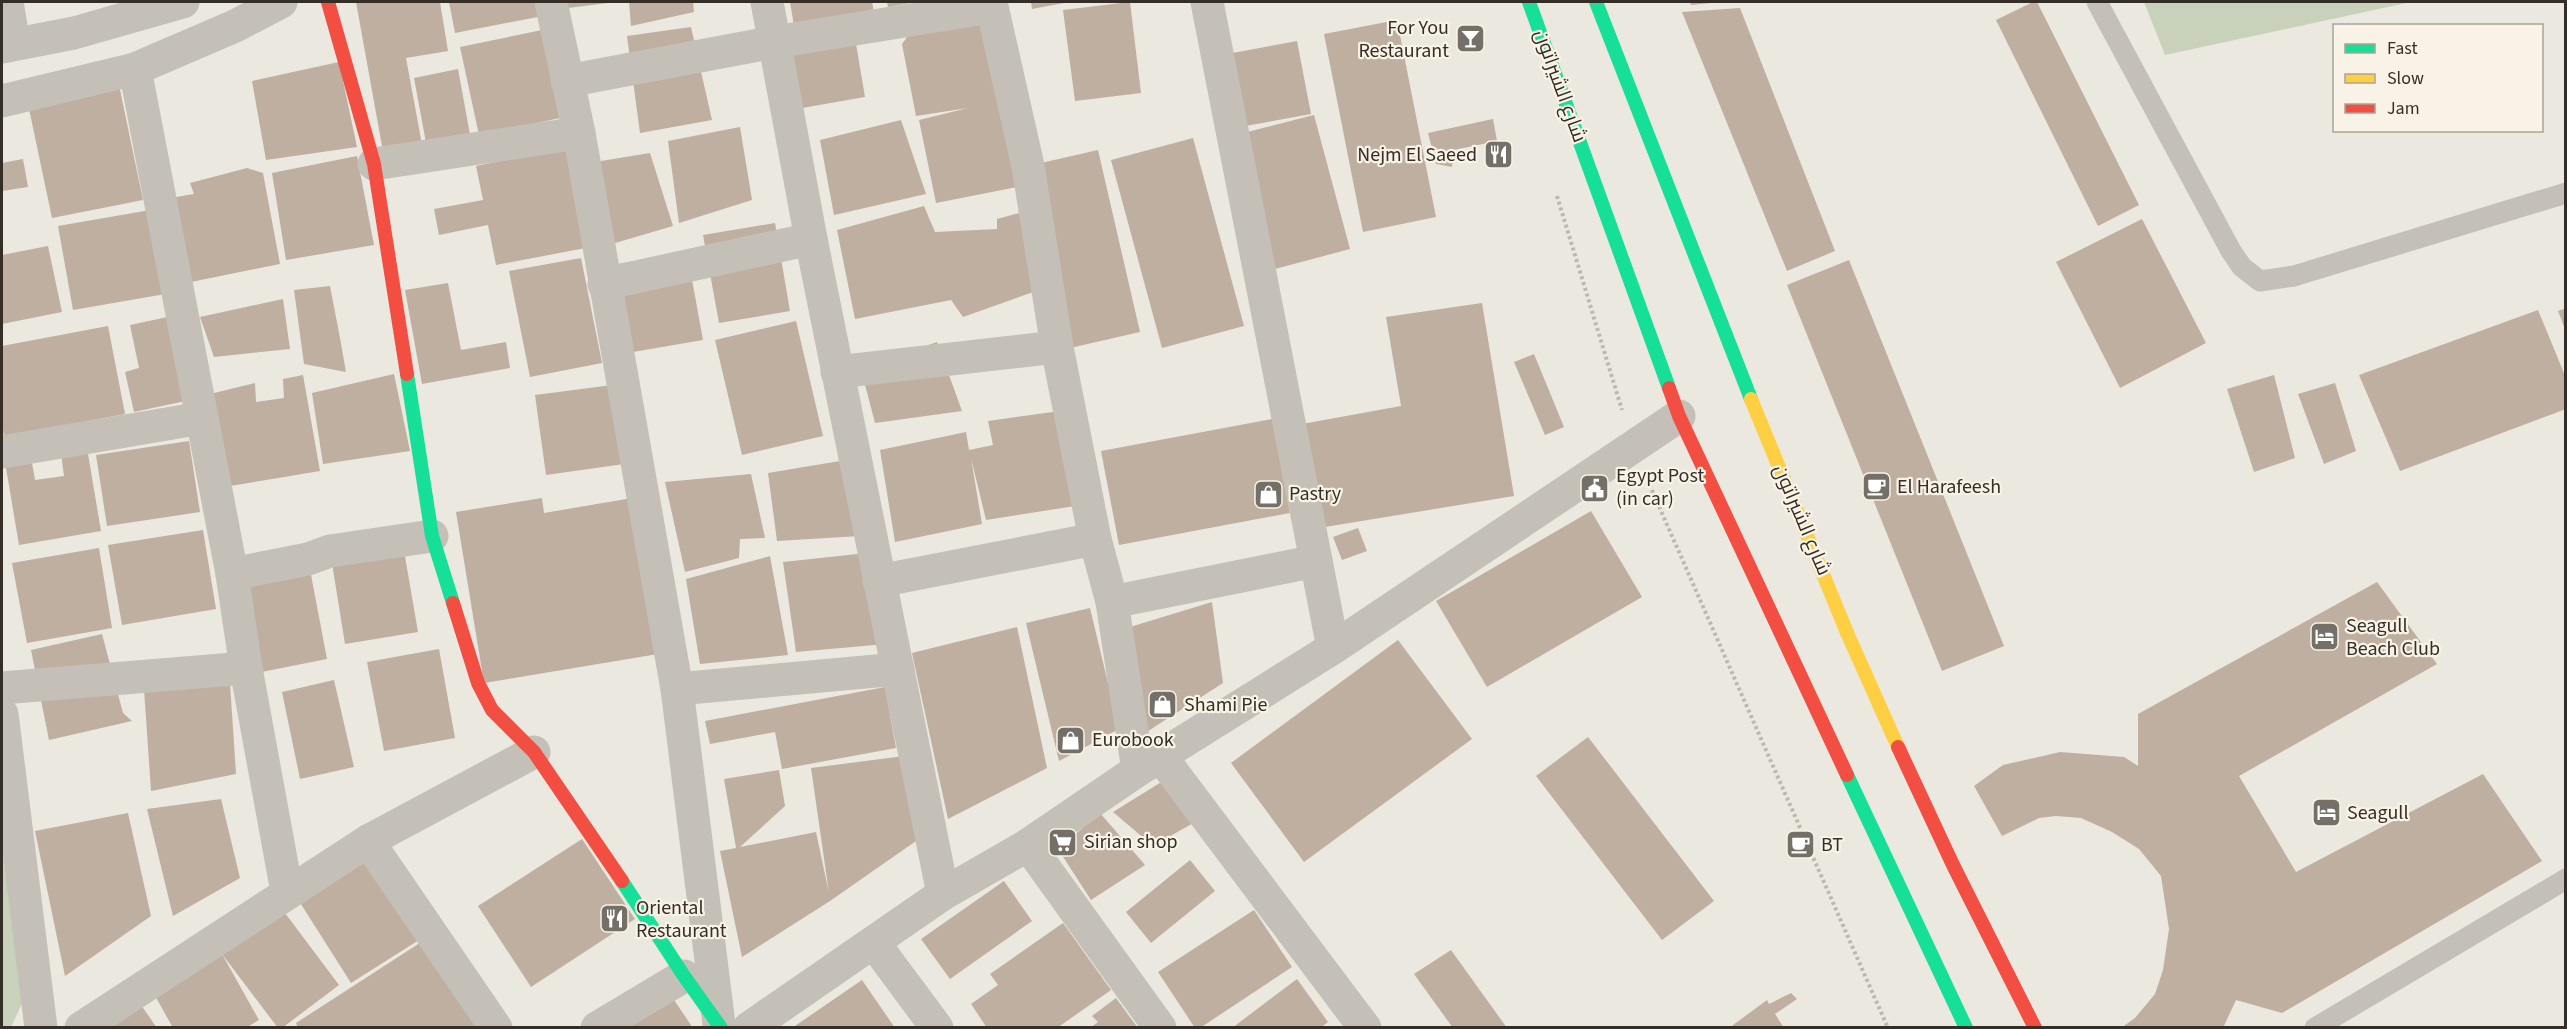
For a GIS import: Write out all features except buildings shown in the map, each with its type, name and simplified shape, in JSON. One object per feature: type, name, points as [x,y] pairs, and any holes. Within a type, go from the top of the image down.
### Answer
[{"type":"street","points":[[7,2],[8,45],[74,33],[183,2]]},
{"type":"street","points":[[2,101],[135,69],[235,26],[281,2]]},
{"type":"street","points":[[328,2],[374,164],[432,536],[478,683],[492,710],[534,753],[589,829],[684,976],[730,1026]]},
{"type":"street","points":[[551,2],[579,132],[677,688],[730,1026]]},
{"type":"street","points":[[768,2],[837,372],[943,894]]},
{"type":"street","points":[[1207,2],[1333,648]]},
{"type":"street","name":"شارع الشيراتون","points":[[1529,2],[1679,416],[1966,1028]]},
{"type":"street","name":"شارع الشيراتون","points":[[1596,2],[1776,460],[1858,655],[1941,841],[2034,1028]]},
{"type":"street","points":[[567,81],[991,4],[1028,166],[1057,347],[1095,539],[1150,764],[1365,1028]]},
{"type":"street","points":[[135,69],[232,574],[246,668],[287,892]]},
{"type":"street","points":[[374,164],[579,132]]},
{"type":"street","points":[[604,284],[811,239]]},
{"type":"street","points":[[837,372],[1057,347]]},
{"type":"street","points":[[730,1026],[874,943],[943,894],[1028,845],[1150,764],[1333,648],[1679,416]]},
{"type":"street","points":[[2,452],[202,418]]},
{"type":"street","points":[[232,574],[308,560],[330,551],[432,536]]},
{"type":"street","points":[[879,581],[1095,539]]},
{"type":"street","points":[[1112,602],[1316,561]]},
{"type":"street","points":[[2,688],[246,668]]},
{"type":"street","points":[[677,688],[898,669]]},
{"type":"street","points":[[2,714],[41,1028]]},
{"type":"street","points":[[81,1028],[368,841],[534,753]]},
{"type":"street","points":[[368,841],[496,1028]]},
{"type":"street","points":[[1028,845],[1160,1028]]},
{"type":"street","points":[[874,943],[937,1028]]},
{"type":"street","points":[[597,1028],[684,976]]},
{"type":"lane","points":[[2097,2],[2231,251],[2242,267],[2260,281],[2294,276],[2565,193]]},
{"type":"lane","points":[[2315,1028],[2565,879]]},
{"type":"path","points":[[1554,184],[1633,447],[1888,1028]]},
{"type":"green space","points":[[2144,2],[2411,2],[2165,55]]},
{"type":"green space","points":[[2,851],[27,993],[11,1027],[2,1027]]},
{"type":"traffic: fast","points":[[1529,2],[1669,388]]},
{"type":"traffic: fast","points":[[1596,2],[1751,399]]},
{"type":"traffic: fast","points":[[407,374],[432,536],[453,603]]},
{"type":"traffic: fast","points":[[1847,775],[1966,1028]]},
{"type":"traffic: fast","points":[[622,881],[721,1028]]},
{"type":"traffic: slow","points":[[1751,399],[1848,635],[1898,747]]},
{"type":"traffic: jam","points":[[328,2],[374,164],[407,374]]},
{"type":"traffic: jam","points":[[1669,388],[1679,416],[1847,775]]},
{"type":"traffic: jam","points":[[453,603],[478,683],[492,710],[534,752],[622,881]]},
{"type":"traffic: jam","points":[[1898,747],[1953,865],[2035,1028]]},
{"type":"place","name":"For You Restaurant","points":[[1470,39]]},
{"type":"place","name":"Nejm El Saeed","points":[[1498,155]]},
{"type":"place","name":"El Harafeesh","points":[[1876,487]]},
{"type":"place","name":"Egypt Post (in car)","points":[[1595,488]]},
{"type":"place","name":"Pastry","points":[[1268,494]]},
{"type":"place","name":"Seagull Beach Club","points":[[2325,637]]},
{"type":"place","name":"Shami Pie","points":[[1163,705]]},
{"type":"place","name":"Eurobook","points":[[1071,740]]},
{"type":"place","name":"Seagull","points":[[2326,813]]},
{"type":"place","name":"Sirian shop","points":[[1063,842]]},
{"type":"place","name":"BT","points":[[1800,845]]},
{"type":"place","name":"Oriental Restaurant","points":[[615,919]]}]
